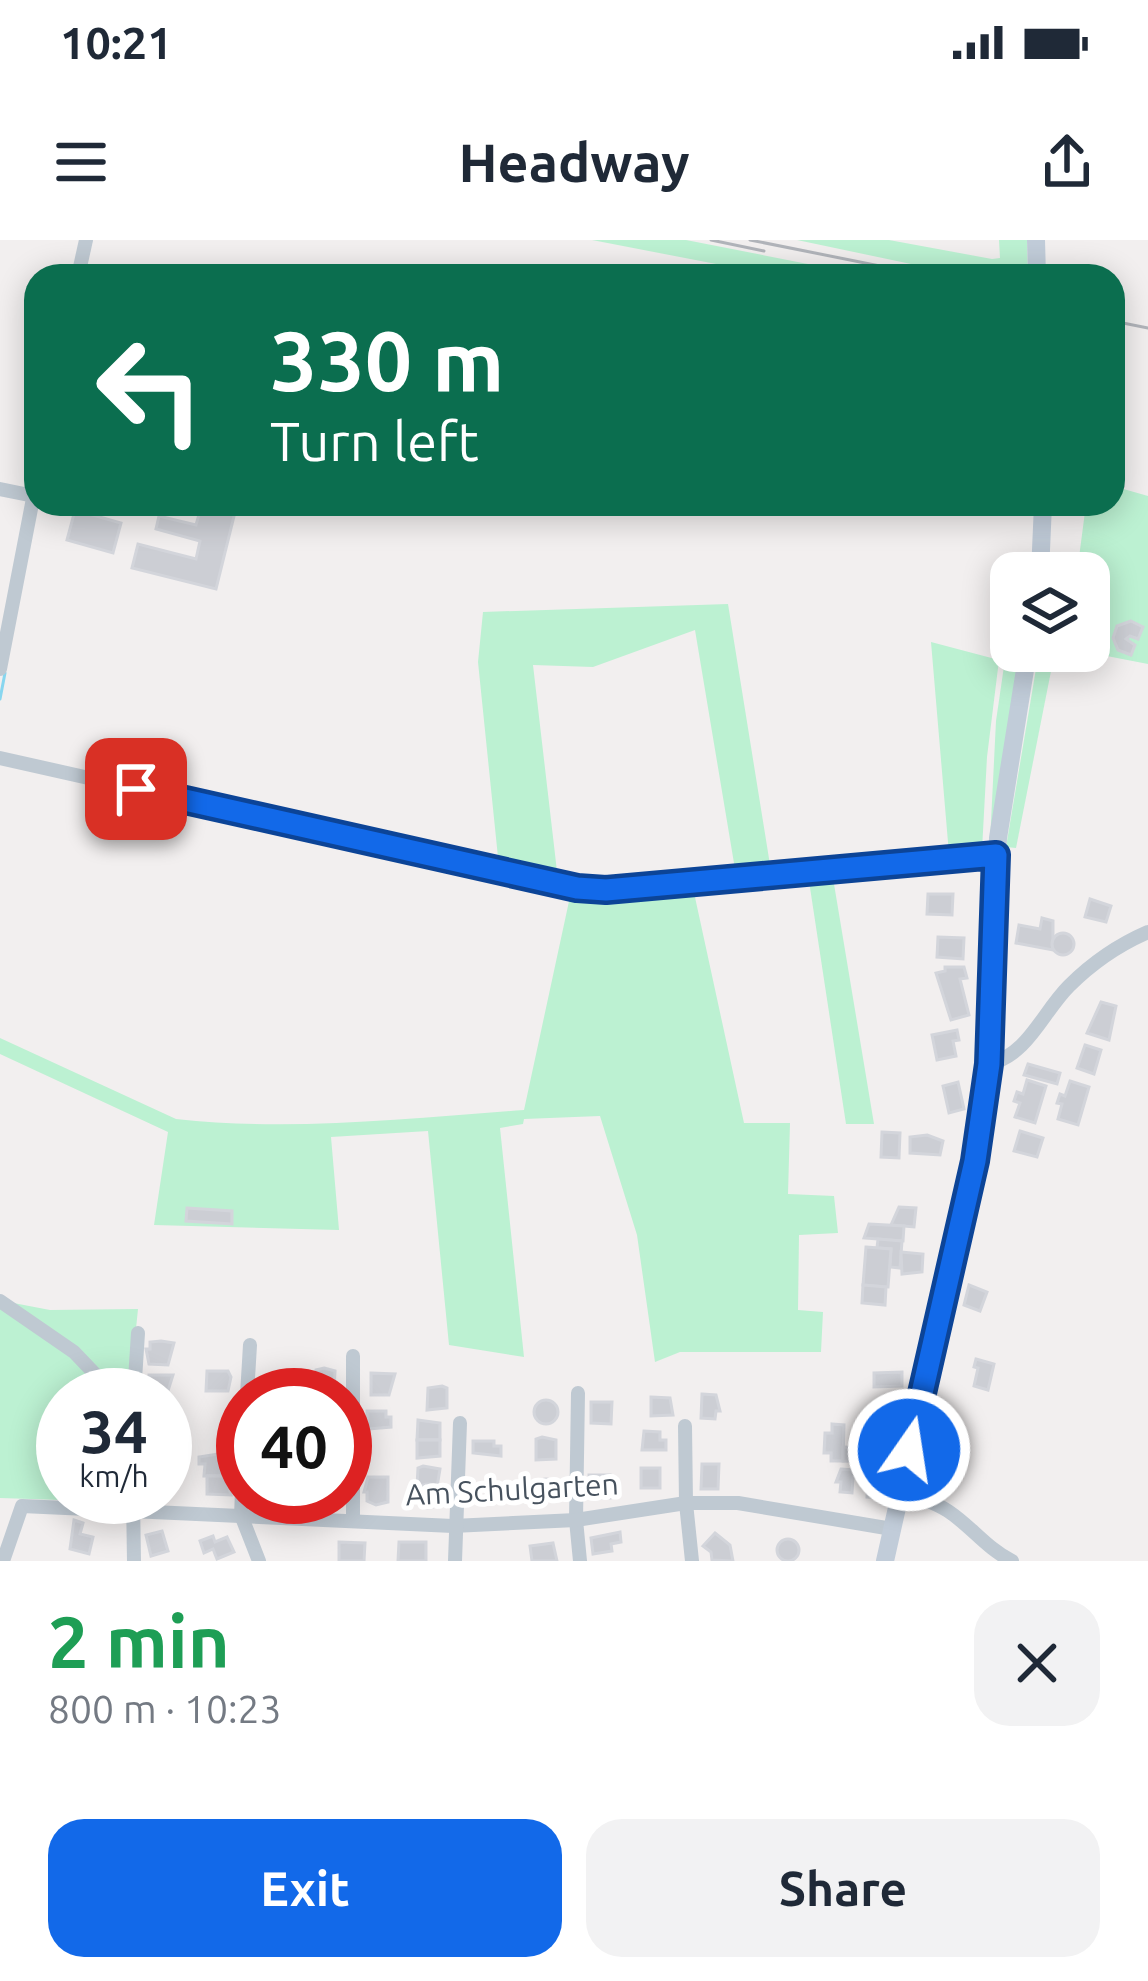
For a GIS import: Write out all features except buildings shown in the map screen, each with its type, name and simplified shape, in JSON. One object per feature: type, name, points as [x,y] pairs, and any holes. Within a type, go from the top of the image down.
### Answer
[{"type":"street","points":[[0,669],[30,516]]},
{"type":"street","points":[[1041,552],[1042,516]]},
{"type":"street","points":[[885,1561],[975,1161],[989,1064],[996,855],[1025,672]]},
{"type":"street","points":[[0,758],[577,888],[606,890],[996,855]]},
{"type":"street","points":[[989,1064],[1018,1052],[1046,1012],[1096,962],[1148,932]]},
{"type":"street","points":[[0,1301],[74,1352],[89,1368]]},
{"type":"street","points":[[136,1368],[138,1333]]},
{"type":"street","points":[[249,1368],[250,1345]]},
{"type":"street","points":[[353,1356],[353,1368]]},
{"type":"street","points":[[578,1393],[580,1561]]},
{"type":"street","points":[[455,1561],[460,1423]]},
{"type":"street","points":[[685,1426],[692,1561]]},
{"type":"street","points":[[899,1492],[935,1503],[982,1544],[1012,1561]]},
{"type":"street","name":"Am Schulgarten","points":[[372,1522],[453,1526],[576,1520],[686,1503],[738,1503],[892,1528]]},
{"type":"street","name":"Am Schulgarten","points":[[3,1561],[22,1506],[36,1506]]},
{"type":"street","points":[[133,1524],[134,1561]]},
{"type":"street","points":[[245,1524],[259,1561]]},
{"type":"green space","points":[[592,240],[686,240],[808,264],[716,264]]},
{"type":"green space","points":[[797,240],[889,240],[992,259],[1000,258],[999,240],[1027,240],[1028,264],[911,264]]},
{"type":"green space","points":[[1125,489],[1148,496],[1148,664],[1110,657],[1110,552],[1080,552],[1084,516],[1125,516]]},
{"type":"green space","points":[[728,604],[771,871],[736,875],[695,630],[593,667],[533,665],[558,880],[499,867],[478,662],[483,612]]},
{"type":"green space","points":[[931,642],[990,658],[990,672],[998,672],[982,850],[949,854]]},
{"type":"green space","points":[[1003,672],[1017,672],[990,842]]},
{"type":"green space","points":[[1035,672],[1051,672],[1016,848],[1006,847]]},
{"type":"green space","points":[[833,878],[874,1124],[846,1124],[809,881]]},
{"type":"green space","points":[[693,888],[744,1123],[790,1123],[788,1194],[834,1196],[838,1233],[799,1235],[798,1310],[823,1312],[821,1352],[680,1352],[655,1362],[637,1235],[600,1116],[524,1119],[523,1124],[500,1128],[524,1357],[449,1345],[428,1131],[331,1137],[339,1230],[154,1225],[168,1132],[0,1054],[0,1038],[176,1119],[307,1124],[524,1110],[571,892]]},
{"type":"green space","points":[[3,1301],[50,1310],[138,1309],[132,1368],[90,1368]]},
{"type":"green space","points":[[0,1306],[75,1356],[85,1368],[36,1368],[36,1499],[0,1498]]},
{"type":"waterway","points":[[0,699],[5,673]]},
{"type":"railway","points":[[711,240],[764,251]]},
{"type":"railway","points":[[750,240],[870,264]]},
{"type":"railway","points":[[1125,323],[1148,328]]},
{"type":"route","points":[[136,789],[577,888],[606,890],[996,855],[989,1064],[975,1161],[909,1450]]}]
